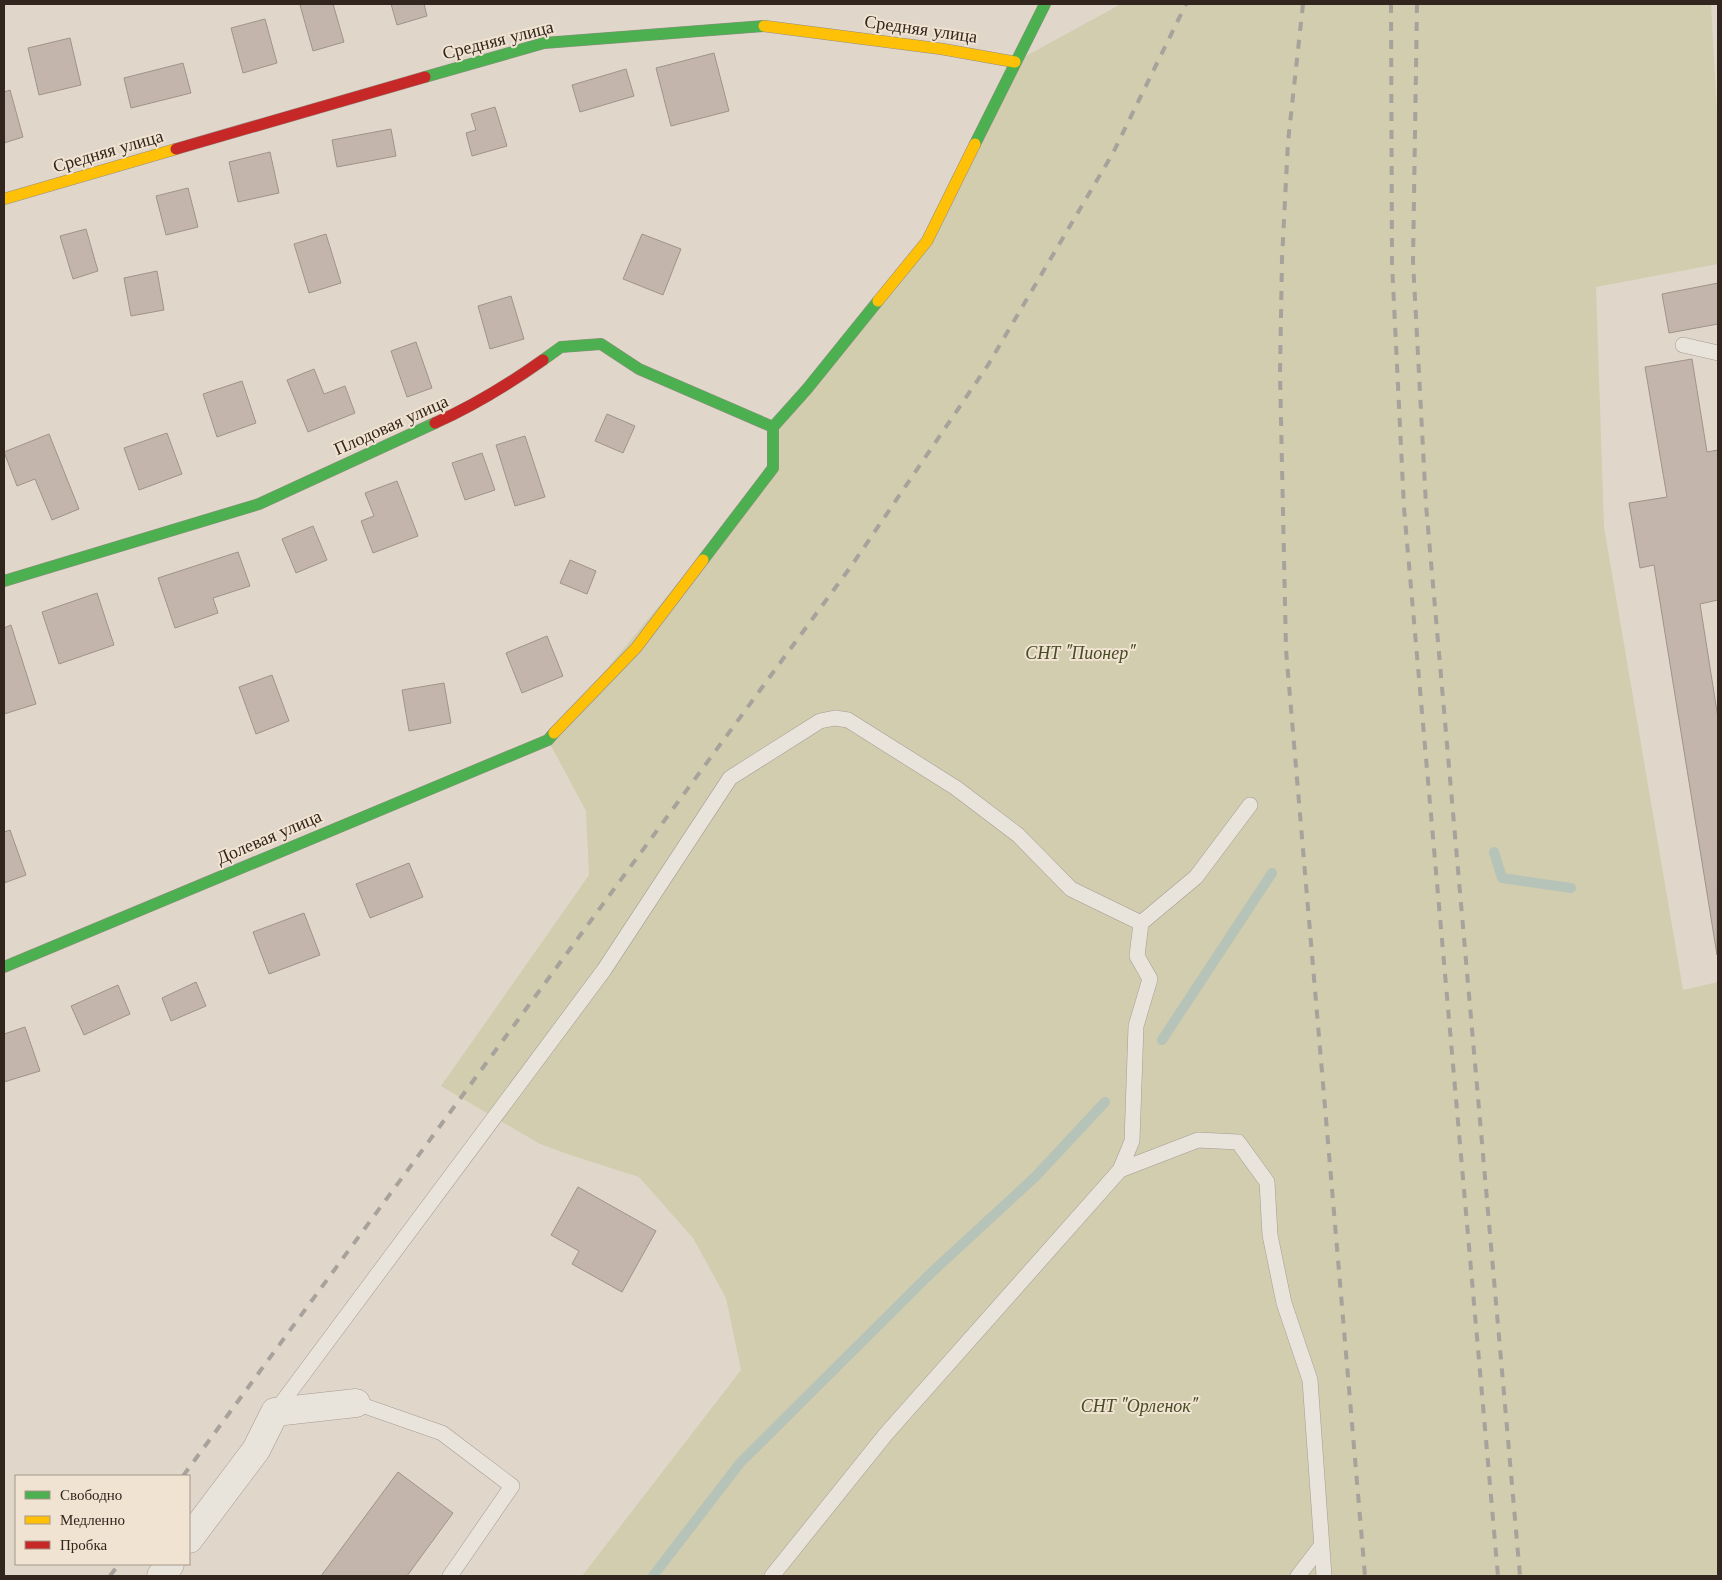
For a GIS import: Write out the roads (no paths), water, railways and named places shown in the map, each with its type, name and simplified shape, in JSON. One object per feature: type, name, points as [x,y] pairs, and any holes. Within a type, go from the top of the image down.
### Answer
[{"type":"street","points":[[773,427],[807,389],[928,241],[1045,4]]},
{"type":"street","name":"Средняя улица","points":[[4,199],[544,43],[763,26],[942,48],[1015,62]]},
{"type":"street","name":"Плодовая улица","points":[[4,581],[258,504],[462,412],[519,377],[561,348],[600,344],[638,369],[773,427]]},
{"type":"street","name":"Долевая улица","points":[[4,967],[548,740],[636,648],[773,468],[773,427]]},
{"type":"street","points":[[190,1538],[256,1450],[276,1412],[356,1403]]},
{"type":"street","points":[[161,1576],[169,1565]]},
{"type":"lane","points":[[1682,345],[1718,352]]},
{"type":"lane","points":[[276,1412],[604,970],[730,778],[820,721],[835,718],[848,720],[949,783],[1018,835],[1071,888],[1141,923]]},
{"type":"lane","points":[[772,1576],[886,1434],[1120,1170],[1132,1141],[1136,1026],[1150,980],[1137,956],[1141,923],[1196,877],[1250,805]]},
{"type":"lane","points":[[1120,1170],[1198,1140],[1238,1142],[1267,1182],[1270,1235],[1284,1304],[1310,1380],[1324,1576]]},
{"type":"lane","points":[[356,1403],[442,1433],[512,1486],[450,1576]]},
{"type":"lane","points":[[1298,1576],[1321,1546]]},
{"type":"waterway","points":[[1494,852],[1502,878],[1571,888]]},
{"type":"waterway","points":[[1162,1040],[1272,873]]},
{"type":"waterway","points":[[653,1576],[740,1463],[931,1273],[1035,1177],[1105,1102]]},
{"type":"railway","points":[[184,1475],[852,565],[988,365],[1113,153],[1186,4]]},
{"type":"railway","points":[[1303,4],[1288,142],[1282,259],[1280,373],[1286,650],[1365,1576]]},
{"type":"railway","points":[[1391,4],[1392,263],[1404,508],[1498,1576]]},
{"type":"railway","points":[[1417,4],[1413,261],[1426,505],[1520,1576]]},
{"type":"railway","points":[[110,1576],[118,1565]]},
{"type":"park label","name":"СНТ \"Пионер\"","points":[[1080,653]]},
{"type":"park label","name":"СНТ \"Орленок\"","points":[[1139,1406]]}]
